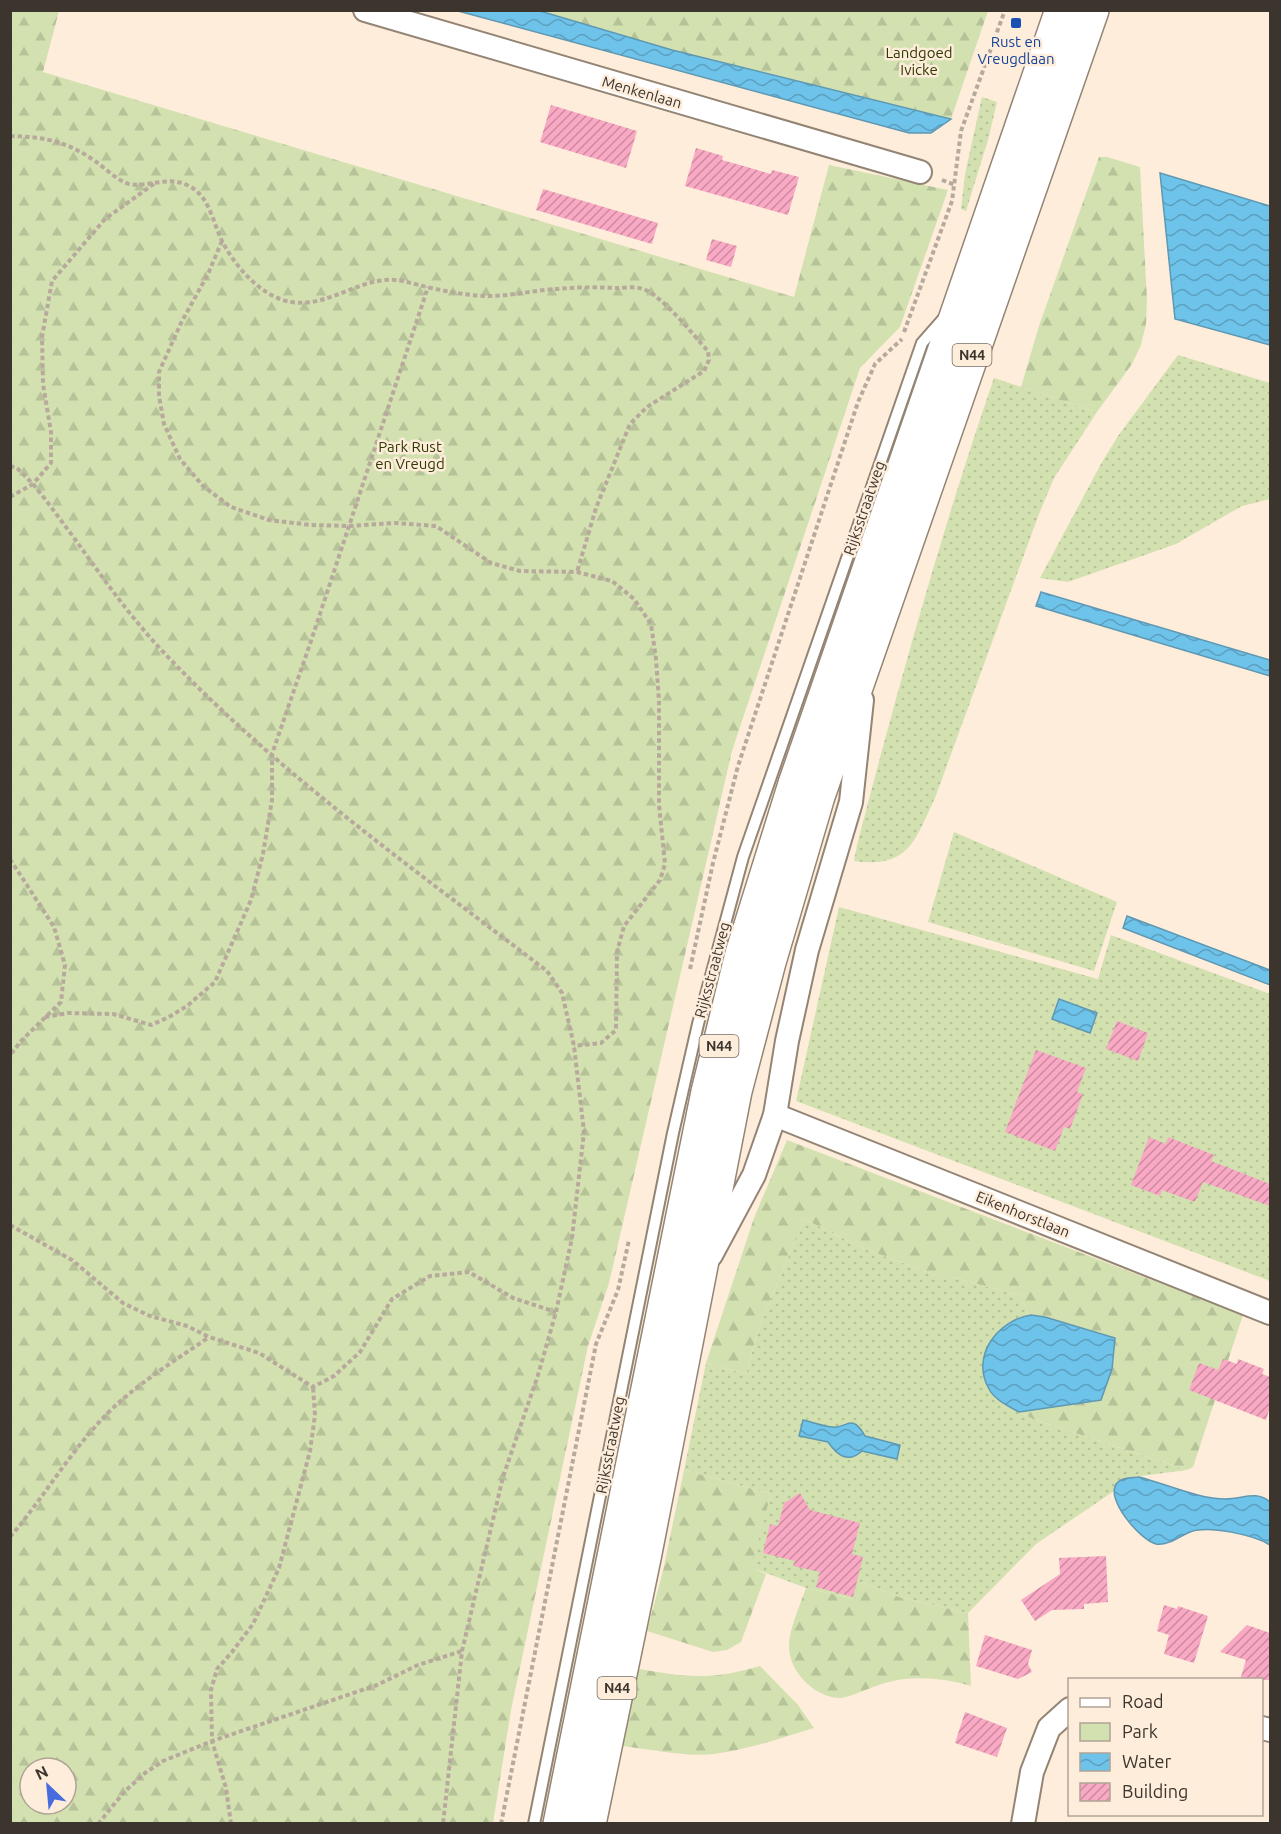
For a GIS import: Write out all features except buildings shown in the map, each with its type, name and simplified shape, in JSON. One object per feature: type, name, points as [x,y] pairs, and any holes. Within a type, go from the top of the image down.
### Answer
[{"type":"main road","name":"Rijksstraatweg","points":[[560,1824],[708,1092],[742,954],[799,772],[1062,10]]},
{"type":"main road","name":"N44","points":[[589,1824],[735,1091],[769,962],[818,796],[1092,10]]},
{"type":"street","name":"Menkenlaan","points":[[364,10],[920,172]]},
{"type":"street","name":"N44","points":[[700,1275],[754,1175],[775,1115],[787,1041],[807,950],[851,802],[867,657]]},
{"type":"street","name":"Eikenhorstlaan","points":[[775,1115],[1270,1313]]},
{"type":"street","points":[[1023,1824],[1032,1772],[1049,1728],[1068,1711]]},
{"type":"lane","name":"Rijksstraatweg","points":[[534,1824],[673,1133],[698,1024],[730,903],[743,857],[921,343],[966,292]]},
{"type":"path","points":[[959,144],[961,131],[1005,10]]},
{"type":"path","points":[[10,136],[51,139],[83,153],[126,183],[138,185],[174,181],[192,187],[206,201],[222,241],[235,262],[255,282],[274,296],[292,302],[327,300],[377,281],[400,279],[458,293],[489,296],[557,289],[642,289],[657,297],[708,351],[709,360],[704,371],[647,407],[630,423],[596,508],[577,572]]},
{"type":"path","points":[[10,497],[33,484],[51,463],[51,432],[43,384],[42,337],[52,281],[105,219],[158,181]]},
{"type":"path","points":[[222,241],[208,274],[181,322],[159,372],[159,396],[164,424],[180,459],[203,486],[231,507],[269,520],[311,525],[436,526],[492,563],[520,571],[577,572],[612,581],[634,599],[651,624],[658,691],[658,805],[665,864],[660,880],[624,926],[617,952],[616,1030],[601,1043],[574,1046]]},
{"type":"path","points":[[45,1017],[68,1013],[113,1014],[150,1025],[186,1006],[215,982],[254,891],[272,800],[272,754],[428,287]]},
{"type":"path","points":[[10,466],[17,468],[33,484],[60,517],[87,558],[122,603],[162,650],[216,706],[397,857],[547,971],[561,993],[574,1046],[584,1132],[572,1238],[556,1312],[538,1375],[503,1477],[462,1652],[442,1824]]},
{"type":"path","points":[[10,859],[54,927],[65,965],[61,1002],[10,1055]]},
{"type":"path","points":[[10,1225],[72,1260],[123,1303],[150,1316],[187,1326],[209,1337],[259,1353],[313,1387]]},
{"type":"path","points":[[313,1387],[334,1376],[360,1352],[392,1299],[430,1276],[469,1272],[513,1298],[556,1312]]},
{"type":"path","points":[[10,1537],[94,1427],[129,1393],[209,1337]]},
{"type":"path","points":[[231,1824],[226,1788],[212,1741],[211,1690],[217,1669],[253,1624],[279,1568],[310,1451],[315,1415],[313,1387]]},
{"type":"path","points":[[98,1824],[125,1791],[145,1773],[164,1761],[212,1741],[377,1685],[418,1665],[462,1652]]},
{"type":"green space","name":"Park Rust en Vreugd","points":[[11,10],[59,11],[43,72],[794,297],[829,165],[948,190],[900,327],[860,368],[732,751],[609,1283],[588,1346],[511,1710],[493,1823],[11,1823]]},
{"type":"green space","name":"Landgoed Ivicke","points":[[540,11],[988,11],[951,119],[672,50]]},
{"type":"green space","points":[[982,97],[997,102],[966,211],[961,209],[965,174]]},
{"type":"green space","points":[[1099,157],[1107,157],[1140,167],[1147,300],[1146,324],[1141,345],[1132,364],[1097,412],[1021,387],[1039,326]]},
{"type":"green space","points":[[1178,355],[1270,383],[1270,499],[1242,506],[1176,544],[1068,582],[1040,578],[1118,436]]},
{"type":"green space","points":[[994,378],[1097,412],[1054,478],[935,798],[922,827],[908,848],[899,856],[872,862],[854,861],[904,668],[956,494]]},
{"type":"green space","points":[[954,832],[1117,902],[1094,971],[928,922]]},
{"type":"green space","points":[[839,907],[1098,979],[1111,935],[1270,994],[1270,1281],[796,1101]]},
{"type":"green space","points":[[787,1140],[1243,1315],[1193,1467],[1187,1470],[1033,1419],[1019,1412],[1101,1400],[1115,1338],[1045,1317],[1029,1316],[1021,1296],[952,1277],[941,1277],[865,1249],[804,1219],[759,1327],[746,1374],[706,1363],[754,1218]]},
{"type":"green space","points":[[804,1219],[865,1249],[941,1277],[952,1277],[1021,1296],[1029,1316],[1016,1319],[1019,1412],[1033,1419],[1187,1470],[1126,1478],[1117,1483],[1114,1491],[1036,1544],[968,1613],[899,1597],[861,1582],[856,1599],[806,1588],[750,1567],[771,1494],[684,1470],[706,1363],[746,1374],[759,1327]],"holes":[[[846,1423],[857,1425],[865,1436],[900,1444],[897,1459],[862,1451],[858,1455],[833,1450],[828,1442],[835,1428]]]},
{"type":"green space","points":[[684,1470],[771,1494],[751,1567],[766,1574],[741,1642],[727,1650],[713,1652],[647,1631],[663,1571]]},
{"type":"green space","points":[[861,1582],[899,1597],[968,1613],[971,1686],[939,1679],[917,1678],[885,1683],[837,1698],[819,1692],[803,1680],[793,1663],[789,1645],[793,1624],[806,1588],[855,1599]]},
{"type":"green space","points":[[760,1666],[798,1705],[814,1728],[752,1747],[714,1754],[678,1754],[616,1745],[634,1668],[668,1674],[711,1676]]},
{"type":"water","points":[[458,11],[540,11],[672,50],[951,119],[931,133],[909,133]]},
{"type":"water","points":[[1160,173],[1270,206],[1270,345],[1175,319]]},
{"type":"water","points":[[1041,592],[1270,660],[1270,676],[1036,606]]},
{"type":"water","points":[[1127,916],[1270,970],[1270,985],[1123,928]]},
{"type":"water","points":[[1059,999],[1097,1013],[1090,1033],[1052,1019]]},
{"type":"water","points":[[1031,1315],[1115,1338],[1112,1369],[1101,1400],[1019,1412],[992,1393],[984,1377],[983,1364],[990,1342],[1008,1324]]},
{"type":"water","points":[[803,1420],[832,1427],[853,1423],[865,1436],[900,1445],[897,1459],[862,1451],[852,1457],[843,1456],[835,1451],[828,1442],[799,1436]]},
{"type":"water","points":[[1139,1477],[1205,1497],[1226,1499],[1260,1496],[1265,1498],[1270,1502],[1270,1545],[1243,1535],[1219,1530],[1190,1532],[1165,1544],[1149,1541],[1133,1527],[1119,1508],[1115,1498],[1114,1490],[1119,1481]]},
{"type":"place","name":"Rust en Vreugdlaan","points":[[1016,23]]}]
